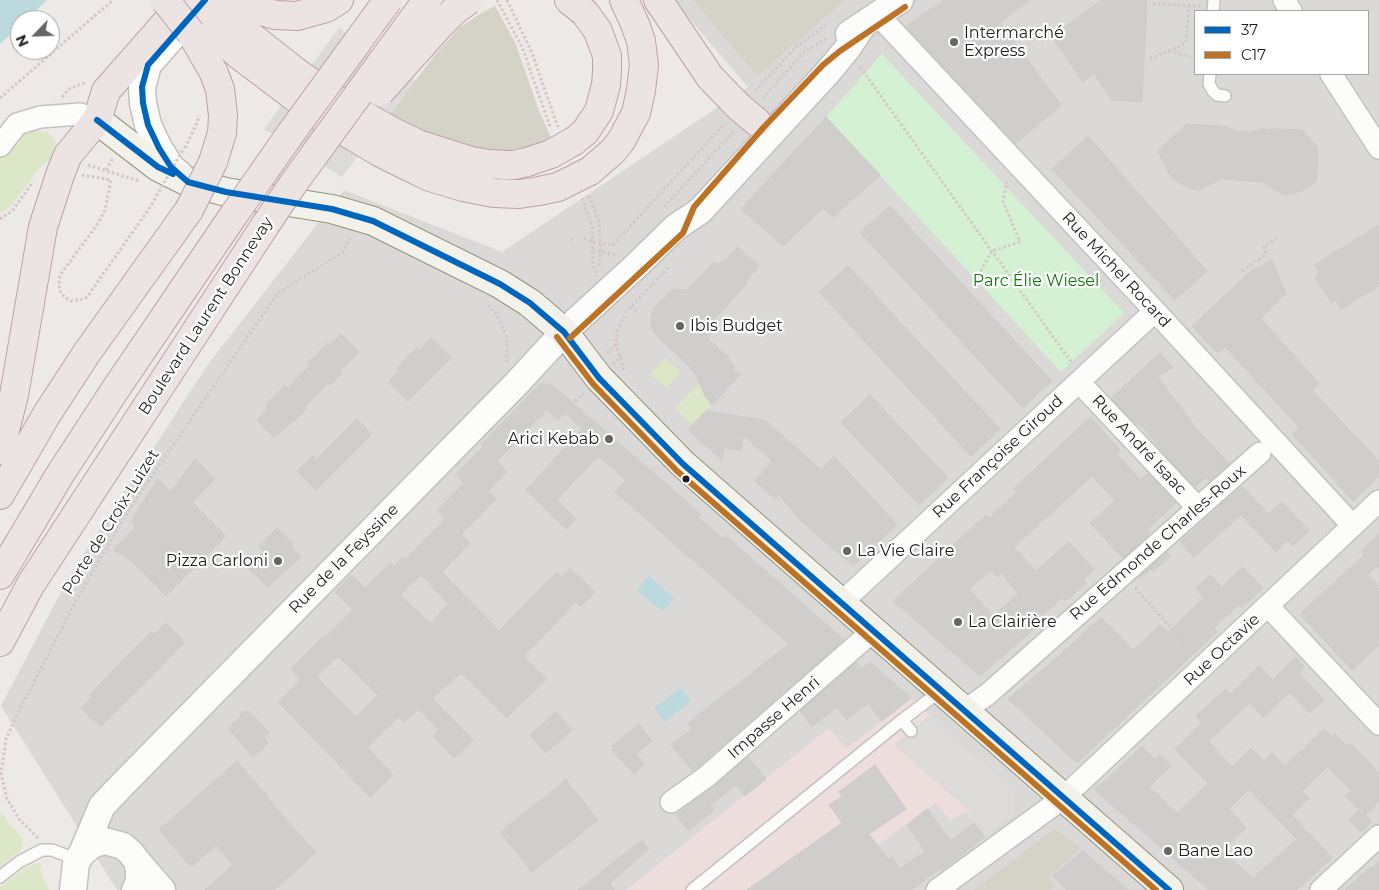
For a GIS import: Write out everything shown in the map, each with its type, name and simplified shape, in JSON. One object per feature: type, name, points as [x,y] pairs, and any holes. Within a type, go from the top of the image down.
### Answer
[{"type":"highway","points":[[165,0],[211,11],[258,10],[275,15],[297,16],[326,8],[339,0]]},
{"type":"highway","points":[[182,0],[211,11],[335,99],[395,133],[418,144],[471,161],[505,165],[527,162],[551,154],[562,135],[585,132],[599,111],[608,72],[607,56],[598,31],[585,13],[569,0]]},
{"type":"highway","points":[[0,450],[14,395],[43,227],[68,155],[97,120],[106,91],[186,0]]},
{"type":"highway","name":"Boulevard Laurent Bonnevay","points":[[0,575],[115,390],[291,133],[388,0]]},
{"type":"highway","name":"Boulevard Laurent Bonnevay","points":[[0,642],[31,584],[266,224],[427,0]]},
{"type":"highway","points":[[293,184],[314,174],[409,58],[454,11],[469,0]]},
{"type":"highway","points":[[211,11],[239,55],[321,118],[379,152],[430,177],[471,189],[494,193],[519,194],[558,187],[586,186],[621,141],[636,113],[644,65],[641,41],[636,24],[624,0]]},
{"type":"highway","points":[[658,0],[710,77],[762,131]]},
{"type":"highway","points":[[0,495],[47,414],[86,354],[189,210],[213,162],[222,134],[223,116],[220,89],[210,64],[211,11]]},
{"type":"main road","points":[[97,120],[158,167],[188,182],[226,192],[332,209],[373,221],[500,284],[530,303],[564,332],[599,378],[683,464],[942,690],[1159,887]]},
{"type":"street","points":[[762,131],[817,59],[835,44],[900,0]]},
{"type":"street","points":[[0,146],[18,124],[40,117],[80,114],[97,120],[155,57],[211,11]]},
{"type":"street","name":"Rue Michel Rocard","points":[[871,20],[1155,311],[1352,526]]},
{"type":"street","points":[[155,57],[148,65],[142,86],[143,103],[148,124],[159,148],[171,166],[188,182]]},
{"type":"street","points":[[1332,75],[1379,148]]},
{"type":"street","name":"Rue de la Feyssine","points":[[74,871],[102,806],[517,383],[564,332],[636,266],[676,226],[687,202],[762,131]]},
{"type":"street","name":"Rue Françoise Giroud","points":[[841,603],[1076,373],[1155,311]]},
{"type":"street","name":"Rue André Isaac","points":[[1076,373],[1198,508]]},
{"type":"street","name":"Rue Edmonde Charles-Roux","points":[[964,711],[988,694],[1260,453]]},
{"type":"street","name":"Rue Octavie","points":[[937,890],[1063,798],[1379,501]]},
{"type":"street","points":[[1268,606],[1379,724]]},
{"type":"street","name":"Impasse Henri","points":[[672,802],[706,777],[873,630]]},
{"type":"street","name":"Rue de la Feyssine","points":[[122,785],[114,805],[112,819],[114,833],[130,853]]},
{"type":"street","points":[[1321,890],[1379,836]]},
{"type":"street","points":[[74,871],[94,844],[105,841],[130,853],[162,890]]},
{"type":"street","points":[[130,853],[139,870],[139,881],[135,890]]},
{"type":"lane","points":[[1210,75],[1212,91],[1216,95],[1225,96]]},
{"type":"lane","points":[[692,890],[902,720],[942,690]]},
{"type":"lane","points":[[902,720],[911,730]]},
{"type":"lane","points":[[0,877],[19,862],[42,850],[52,850],[74,871]]},
{"type":"path","points":[[0,98],[113,0]]},
{"type":"path","points":[[497,0],[522,47],[542,107],[562,135]]},
{"type":"path","points":[[507,0],[532,53],[562,135]]},
{"type":"path","points":[[1153,4],[1160,2],[1213,6]]},
{"type":"path","points":[[1150,60],[1186,43],[1189,5]]},
{"type":"path","points":[[754,92],[797,46],[835,20]]},
{"type":"path","points":[[1168,51],[1194,58]]},
{"type":"path","points":[[859,65],[992,251],[1076,373]]},
{"type":"path","points":[[111,180],[105,210],[97,225],[60,275],[61,294],[71,301],[87,297],[149,210],[197,123],[200,110]]},
{"type":"path","points":[[584,238],[593,242],[613,245],[729,118]]},
{"type":"path","points":[[82,163],[144,183]]},
{"type":"path","points":[[976,280],[992,251],[1020,242],[1003,200],[1007,180]]},
{"type":"path","points":[[586,186],[594,250]]},
{"type":"path","points":[[586,186],[599,221],[600,243]]},
{"type":"path","name":"Porte de Croix-Luizet","points":[[74,871],[19,819],[7,799],[1,773],[6,739],[78,597],[132,505],[277,294],[344,251],[350,237]]},
{"type":"path","points":[[1242,271],[1266,254],[1264,247],[1277,238]]},
{"type":"path","points":[[626,377],[616,345],[617,331],[627,311]]},
{"type":"path","points":[[1122,575],[1205,665]]},
{"type":"shaded area","points":[[673,0],[1379,0],[1379,890],[117,890],[1,706],[70,575],[209,363],[344,190],[502,252],[748,87]]},
{"type":"shaded area","points":[[693,0],[845,0],[757,76]]},
{"type":"shaded area","points":[[495,6],[515,42],[538,108],[554,144],[506,157],[473,151],[386,119],[434,56],[460,27]]},
{"type":"shaded area","points":[[339,28],[415,80],[342,177],[264,129]]},
{"type":"shaded area","points":[[911,698],[930,715],[1013,814],[985,837],[967,812],[950,820],[936,803],[815,890],[626,890],[829,728],[846,749]]},
{"type":"shaded area","points":[[930,715],[1014,790],[1013,814],[985,837],[970,817],[969,811],[894,745]]},
{"type":"shaded area","points":[[1054,829],[1081,848],[1048,878],[1056,886],[1051,890],[974,890]]},
{"type":"green space","name":"Parc Élie Wiesel","points":[[882,54],[1124,313],[1061,372],[826,117]]},
{"type":"green space","points":[[27,132],[48,132],[54,139],[58,148],[55,157],[46,162],[36,172],[13,204],[0,214],[0,158],[15,141]]},
{"type":"green space","points":[[665,358],[680,372],[667,388],[651,374]]},
{"type":"green space","points":[[700,383],[705,396],[713,403],[692,425],[675,408]]},
{"type":"green space","points":[[2,813],[9,824],[22,837],[23,843],[21,850],[0,867],[0,815]]},
{"type":"green space","points":[[37,863],[42,864],[40,870],[49,890],[0,890],[0,887],[27,867]]},
{"type":"water","points":[[0,0],[47,0],[36,10],[10,10],[10,35],[0,44]]},
{"type":"water","points":[[649,576],[674,598],[662,611],[637,590]]},
{"type":"water","points":[[680,688],[691,701],[665,722],[654,708]]},
{"type":"building","points":[[944,0],[1029,0],[1000,23],[1061,105],[1015,144],[906,26]]},
{"type":"building","points":[[1102,0],[1147,0],[1142,102],[1112,100],[1094,74],[1083,82],[1051,36]]},
{"type":"building","points":[[826,117],[880,175],[833,217],[823,208],[783,246],[741,209]]},
{"type":"building","points":[[1186,124],[1219,126],[1222,128],[1225,126],[1237,131],[1251,132],[1265,128],[1267,131],[1270,129],[1302,130],[1318,148],[1317,179],[1301,191],[1285,195],[1263,182],[1221,179],[1198,191],[1179,183],[1169,174],[1158,151]]},
{"type":"building","points":[[1088,136],[1207,271],[1175,300],[1052,169]]},
{"type":"building","points":[[890,206],[1052,381],[1023,408],[860,232]]},
{"type":"building","points":[[1379,225],[1379,286],[1341,309],[1336,300],[1331,303],[1315,277],[1320,274],[1314,265]]},
{"type":"building","name":"Ibis Budget","points":[[738,247],[759,266],[746,281],[748,282],[706,329],[711,334],[707,338],[729,358],[735,366],[732,369],[740,375],[712,405],[689,366],[652,329],[651,318],[653,310],[660,301],[668,296],[667,293],[675,289],[687,290],[714,262],[718,265],[723,259],[725,261]]},
{"type":"building","points":[[1272,260],[1286,294],[1261,319],[1319,383],[1312,390],[1379,461],[1379,476],[1353,501],[1292,434],[1299,427],[1225,347],[1217,353],[1192,326],[1250,272]]},
{"type":"building","points":[[848,266],[1000,429],[971,456],[819,292]]},
{"type":"building","points":[[341,334],[359,352],[341,370],[343,372],[330,385],[328,383],[305,407],[307,408],[295,421],[274,438],[257,420],[268,408],[265,406],[285,385],[288,388],[327,343],[329,346]]},
{"type":"building","points":[[431,338],[451,358],[408,401],[388,382],[400,370],[397,368],[417,347],[420,350]]},
{"type":"building","points":[[1160,353],[1173,368],[1157,376],[1196,428],[1229,464],[1209,481],[1206,477],[1195,487],[1145,430],[1111,398]]},
{"type":"building","points":[[540,384],[551,384],[701,514],[698,517],[722,538],[725,535],[844,640],[693,771],[671,745],[692,729],[688,723],[789,644],[615,492],[626,480],[598,456],[557,500],[576,519],[566,529],[526,490],[582,429],[565,413],[558,420],[547,410],[497,461],[507,472],[488,491],[496,499],[461,535],[470,543],[442,572],[499,631],[557,572],[562,577],[570,568],[595,592],[581,607],[576,602],[524,656],[547,679],[506,718],[461,673],[432,698],[473,740],[454,758],[433,736],[439,730],[419,709],[404,722],[399,717],[367,747],[393,775],[370,797],[278,702],[301,680],[291,669],[353,610],[335,592],[352,575],[365,588],[391,563],[394,566],[404,557],[406,559],[445,519],[437,511],[464,483],[456,474],[483,447],[481,445]],"holes":[[[421,575],[448,603],[431,624],[400,595]],[[338,656],[378,695],[356,717],[317,677]]]},
{"type":"building","points":[[870,395],[948,478],[919,505],[841,422]]},
{"type":"building","points":[[706,411],[765,420],[821,470],[834,456],[897,525],[853,566],[799,519],[779,494],[775,499],[755,481],[772,461],[743,435],[741,450],[724,448],[722,460],[688,430]]},
{"type":"building","points":[[1091,417],[1120,450],[1116,453],[1140,480],[1148,473],[1176,503],[1147,529],[1150,533],[1123,558],[1090,523],[1115,501],[1092,476],[1014,547],[1036,571],[1069,542],[1094,570],[1083,580],[1086,583],[1067,600],[1061,598],[1040,618],[1043,621],[980,676],[893,601],[986,515],[989,518],[1017,492],[1014,488]],"holes":[[[991,571],[997,577],[1002,573],[1018,594],[993,616],[969,589]]]},
{"type":"building","points":[[357,419],[372,434],[316,490],[297,471],[313,456],[317,459]]},
{"type":"building","points":[[195,459],[215,479],[192,502],[226,536],[166,596],[132,561],[113,550],[136,526],[131,521],[158,479],[171,492]]},
{"type":"building","points":[[1242,486],[1268,514],[1282,502],[1309,531],[1293,546],[1287,540],[1276,552],[1241,515],[1194,557],[1180,542]]},
{"type":"building","points":[[277,528],[293,544],[290,546],[301,557],[268,587],[249,569],[263,551],[259,547]]},
{"type":"building","points":[[1379,534],[1379,568],[1377,566],[1368,574],[1379,586],[1379,645],[1352,670],[1300,614],[1365,554],[1361,550]]},
{"type":"building","points":[[1167,552],[1170,556],[1153,571],[1151,569],[1141,578],[1140,576]]},
{"type":"building","points":[[1243,567],[1263,588],[1242,608],[1238,605],[1214,628],[1217,632],[1077,763],[1008,699],[1101,617],[1133,650],[1160,625],[1168,632],[1204,598],[1196,588],[1210,575],[1222,587]]},
{"type":"building","points":[[165,623],[185,642],[101,727],[81,708],[92,697],[90,694],[124,659],[151,632],[154,634]]},
{"type":"building","points":[[1296,657],[1305,667],[1299,673],[1324,700],[1309,713],[1290,692],[1263,717],[1250,703],[1208,741],[1232,767],[1251,748],[1264,761],[1272,753],[1285,766],[1324,729],[1332,737],[1335,734],[1347,746],[1350,743],[1379,773],[1379,802],[1365,815],[1372,822],[1361,832],[1349,820],[1359,810],[1345,796],[1351,790],[1327,767],[1302,791],[1309,798],[1292,815],[1332,858],[1297,890],[1209,890],[1095,790],[1142,746],[1155,760],[1160,755],[1171,766],[1149,787],[1177,813],[1208,783],[1175,749],[1202,723],[1196,716],[1226,689],[1230,694],[1259,665],[1272,680]],"holes":[[[1249,789],[1297,839],[1253,878],[1222,851],[1246,828],[1229,809]]]},
{"type":"building","points":[[856,662],[862,669],[870,662],[911,698],[882,721],[868,703],[847,720],[837,707],[812,727],[800,711]]},
{"type":"building","points":[[243,711],[250,712],[269,733],[264,737],[268,743],[253,757],[228,728],[240,717]]},
{"type":"building","points":[[556,712],[572,730],[546,753],[530,735]]},
{"type":"building","points":[[639,724],[652,741],[636,754],[644,764],[634,774],[612,750],[614,748],[612,746]]},
{"type":"building","points":[[748,757],[766,779],[745,796],[736,785],[710,805],[714,810],[689,831],[676,815]]},
{"type":"building","points":[[237,761],[316,853],[274,890],[205,890],[233,865],[216,845],[191,867],[159,830]]},
{"type":"building","points":[[875,765],[906,809],[869,834],[888,860],[892,857],[900,869],[925,851],[907,825],[927,809],[951,841],[974,823],[985,837],[941,871],[940,869],[911,890],[747,890],[842,823],[829,805],[842,796],[839,792]]},
{"type":"building","points":[[566,780],[598,820],[532,872],[500,832]]},
{"type":"building","points":[[642,840],[649,849],[610,883],[615,890],[578,890]]},
{"type":"building","points":[[1083,851],[1128,890],[1067,890],[1053,876]]},
{"type":"building","points":[[1379,862],[1379,890],[1345,890],[1370,867],[1372,868]]},
{"type":"transit line","name":"37","points":[[205,0],[148,65],[142,87],[143,103],[148,125],[171,167],[188,182],[226,192],[332,209],[373,221],[500,284],[530,303],[564,332],[599,378],[683,464],[1169,890]]},
{"type":"transit line","name":"C17","points":[[570,338],[683,233],[694,207],[763,128],[823,65],[840,51],[905,7]]},
{"type":"transit line","name":"37","points":[[97,120],[158,167],[173,174]]},
{"type":"transit line","name":"C17","points":[[557,337],[593,384],[677,471],[1156,890]]},
{"type":"place","name":"Intermarché Express","points":[[954,42]]},
{"type":"place","name":"Ibis Budget","points":[[680,326]]},
{"type":"place","name":"Arici Kebab","points":[[609,439]]},
{"type":"place","name":"La Vie Claire","points":[[847,551]]},
{"type":"place","name":"Pizza Carloni","points":[[278,561]]},
{"type":"place","name":"La Clairière","points":[[958,622]]},
{"type":"place","name":"Bane Lao","points":[[1168,851]]}]
